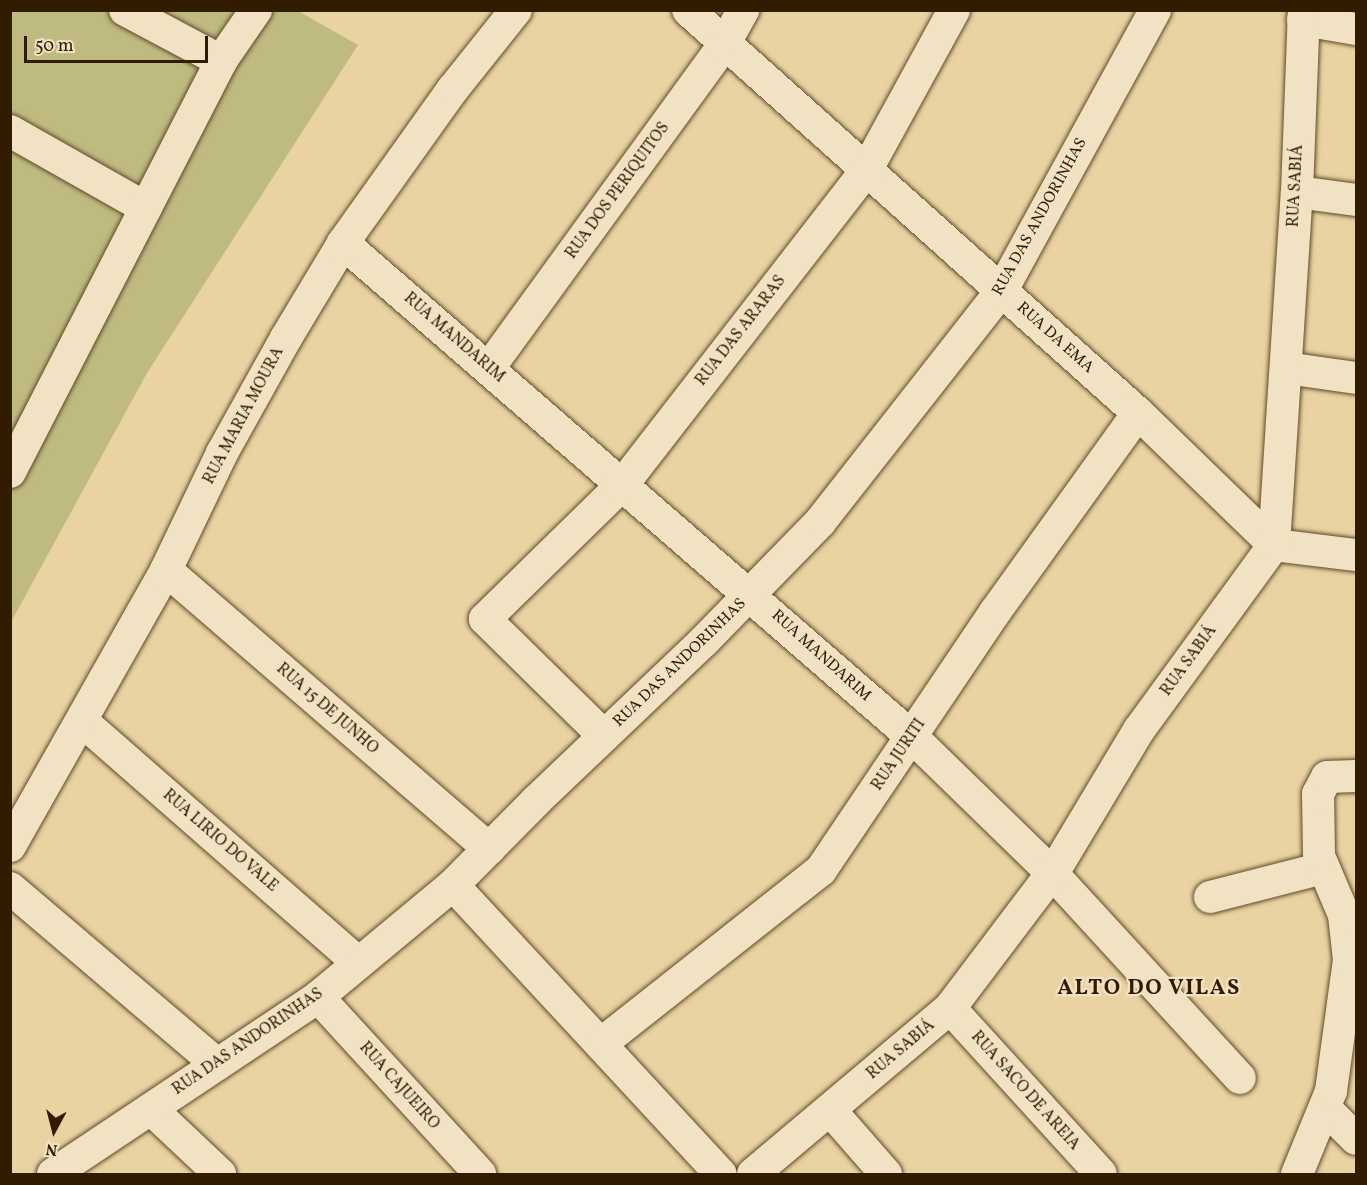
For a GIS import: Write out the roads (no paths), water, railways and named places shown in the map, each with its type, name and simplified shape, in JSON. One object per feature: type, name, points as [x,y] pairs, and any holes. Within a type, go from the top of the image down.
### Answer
[{"type":"street","points":[[125,10],[221,61]]},
{"type":"street","points":[[10,472],[21,429],[147,208],[221,61],[256,10]]},
{"type":"street","name":"RUA MARIA MOURA","points":[[10,846],[19,812],[82,721],[166,570],[222,453],[344,243],[453,88],[516,10]]},
{"type":"street","name":"RUA DA EMA","points":[[688,10],[1138,413],[1274,545]]},
{"type":"street","name":"RUA DOS PERIQUITOS","points":[[489,368],[725,43],[743,10]]},
{"type":"street","name":"RUA DAS ARARAS","points":[[604,736],[485,619],[623,484],[867,169],[954,10]]},
{"type":"street","name":"RUA DAS ANDORINHAS","points":[[53,1174],[318,997],[357,962],[453,885],[820,522],[1002,291],[1155,10]]},
{"type":"street","points":[[1304,15],[1356,28]]},
{"type":"street","name":"RUA SABIÁ","points":[[753,1174],[950,1008],[1052,873],[1139,730],[1274,545],[1297,192],[1304,15]]},
{"type":"street","points":[[10,131],[147,208]]},
{"type":"street","points":[[1297,192],[1356,200]]},
{"type":"street","name":"RUA MANDARIM","points":[[344,243],[750,593],[911,736],[1052,873],[1240,1078]]},
{"type":"street","points":[[1286,368],[1356,378]]},
{"type":"street","name":"RUA JURITI","points":[[602,1043],[806,885],[840,845],[911,736],[1138,413]]},
{"type":"street","points":[[1274,545],[1356,555]]},
{"type":"street","name":"RUA 15 DE JUNHO","points":[[166,570],[489,849]]},
{"type":"street","name":"RUA LIRIO DO VALE","points":[[82,721],[357,962]]},
{"type":"street","points":[[1297,1174],[1326,1109],[1349,960],[1350,918],[1323,868],[1317,836],[1318,794],[1327,777],[1356,776]]},
{"type":"street","points":[[1210,897],[1323,868]]},
{"type":"street","points":[[453,885],[602,1043],[721,1174]]},
{"type":"street","points":[[10,888],[216,1064]]},
{"type":"street","name":"RUA CAJUEIRO","points":[[318,997],[480,1174]]},
{"type":"street","name":"RUA SACO DE AREIA","points":[[950,1008],[1101,1174]]},
{"type":"street","points":[[152,1109],[220,1174]]},
{"type":"street","points":[[1326,1109],[1356,1139]]},
{"type":"street","points":[[830,1110],[886,1174]]},
{"type":"district","name":"ALTO DO VILAS","points":[[1149,989]]}]
